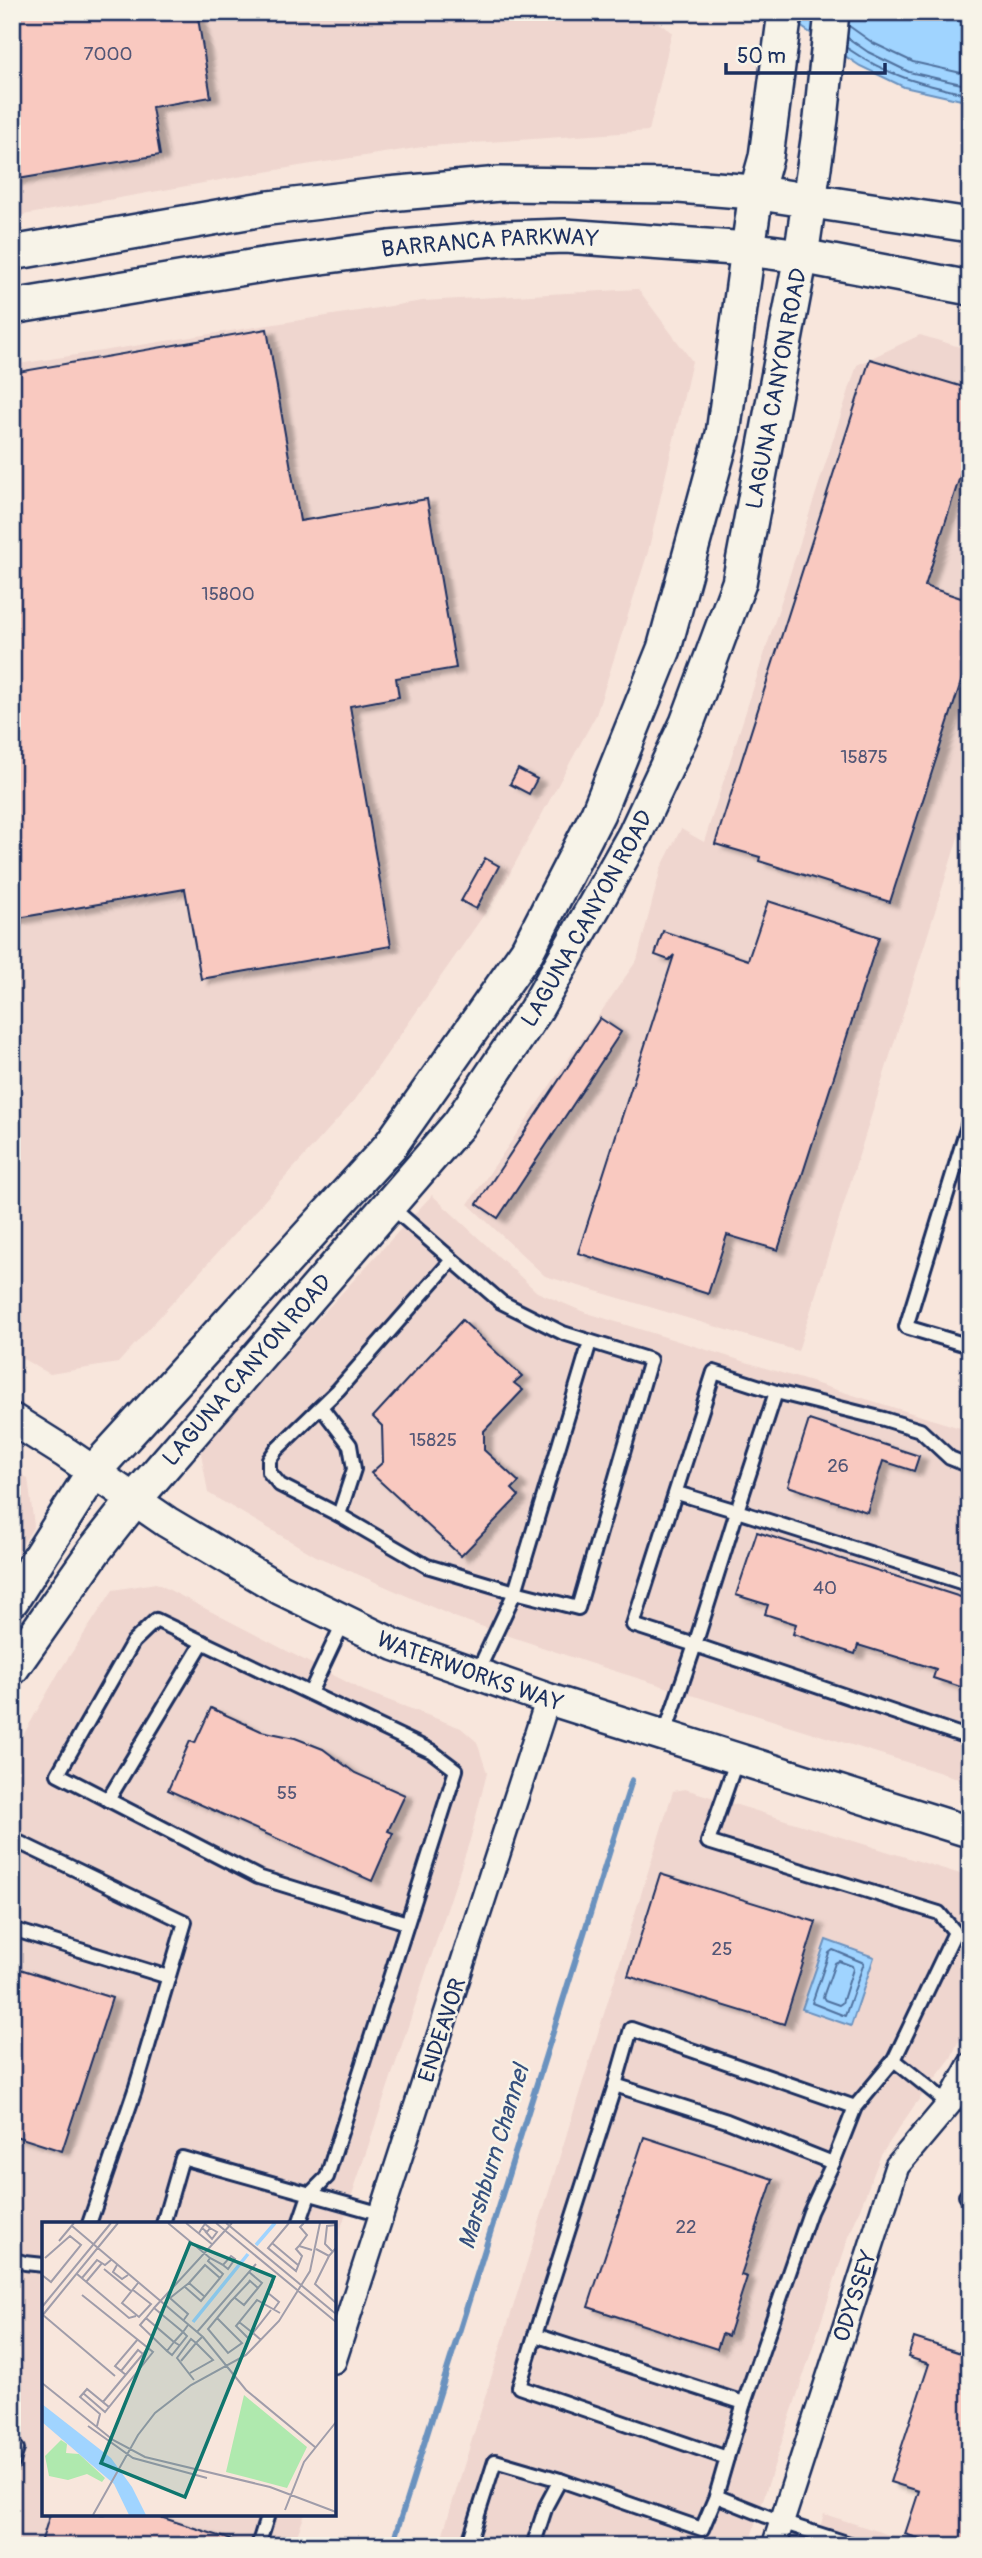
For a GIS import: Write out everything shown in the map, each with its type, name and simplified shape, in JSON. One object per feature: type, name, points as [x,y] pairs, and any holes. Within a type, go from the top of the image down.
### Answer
[{"type":"main road","name":"LAGUNA CANYON ROAD","points":[[12,1668],[94,1551],[135,1499],[459,1124],[535,1012],[635,834],[687,723],[738,583],[801,256],[832,12]]},
{"type":"main road","name":"LAGUNA CANYON ROAD","points":[[12,1600],[94,1471],[390,1146],[527,951],[598,813],[664,649],[723,434],[756,193],[766,157],[783,24]]},
{"type":"main road","points":[[12,253],[269,208],[500,184],[679,186],[756,193],[970,225]]},
{"type":"main road","name":"BARRANCA PARKWAY","points":[[12,307],[389,247],[565,236],[748,249],[801,256],[970,288]]},
{"type":"street","name":"WATERWORKS WAY","points":[[12,1419],[167,1522],[280,1589],[395,1645],[548,1699],[970,1832]]},
{"type":"street","name":"ENDEAVOR","points":[[336,2355],[548,1699]]},
{"type":"street","name":"ODYSSEY","points":[[774,2546],[897,2166],[949,2104],[970,2065]]},
{"type":"lane","points":[[970,1119],[906,1327],[970,1346]]},
{"type":"lane","points":[[389,1205],[501,1302],[564,1333],[650,1360],[578,1608],[427,1566],[339,1515],[280,1485],[269,1472],[269,1460],[275,1450],[321,1407],[452,1260]]},
{"type":"lane","points":[[476,1675],[515,1592],[590,1342]]},
{"type":"lane","points":[[970,1466],[950,1458],[920,1430],[776,1392],[714,1372],[633,1625],[970,1738]]},
{"type":"lane","points":[[664,1736],[776,1392]]},
{"type":"lane","points":[[321,1407],[350,1446],[354,1469],[339,1515]]},
{"type":"lane","points":[[677,1493],[970,1585]]},
{"type":"lane","points":[[300,2222],[309,2195],[327,2176],[456,1770],[431,1751],[156,1620],[133,1642],[58,1774],[258,1877],[407,1923]]},
{"type":"lane","points":[[310,1693],[344,1620]]},
{"type":"lane","points":[[108,1800],[202,1642]]},
{"type":"lane","points":[[468,2546],[495,2461],[702,2529],[716,2496],[744,2403],[810,2213],[855,2107],[894,2060],[955,1932],[939,1913],[708,1843],[737,1759]]},
{"type":"lane","points":[[12,1851],[16,1841],[185,1922],[135,2090],[90,2222]]},
{"type":"lane","points":[[12,1929],[168,1977]]},
{"type":"lane","points":[[727,2458],[519,2387],[631,2029],[855,2107]]},
{"type":"lane","points":[[894,2060],[949,2104]]},
{"type":"lane","points":[[615,2085],[727,2121],[833,2162]]},
{"type":"lane","points":[[164,2222],[182,2158],[382,2214]]},
{"type":"lane","points":[[12,2259],[42,2265]]},
{"type":"lane","points":[[534,2335],[744,2403]]},
{"type":"lane","points":[[12,2447],[17,2449],[12,2464]]},
{"type":"lane","points":[[533,2546],[545,2506],[559,2480]]},
{"type":"lane","points":[[716,2496],[781,2522],[854,2545]]},
{"type":"lane","points":[[258,2546],[267,2516]]},
{"type":"shaded area","points":[[12,12],[642,12],[672,32],[649,131],[429,146],[299,166],[12,217]]},
{"type":"shaded area","points":[[638,289],[692,361],[648,552],[596,715],[499,893],[355,1100],[118,1363],[50,1374],[12,1353],[12,365],[423,301]]},
{"type":"shaded area","points":[[920,335],[970,350],[970,799],[798,1351],[545,1276],[468,1204],[637,960],[661,868],[681,829],[704,842],[857,365]]},
{"type":"shaded area","points":[[432,1195],[537,1292],[584,1312],[970,1431],[970,1782],[586,1662],[457,1618],[316,1556],[208,1493],[200,1447]]},
{"type":"shaded area","points":[[12,1470],[28,1478],[34,1526],[12,1562]]},
{"type":"shaded area","points":[[156,1583],[364,1691],[461,1728],[477,1742],[487,1773],[470,1840],[336,2243],[336,2222],[42,2222],[42,2516],[304,2516],[293,2546],[12,2546],[12,1755],[59,1672],[113,1590]]},
{"type":"shaded area","points":[[685,1789],[970,1877],[970,2014],[951,2058],[881,2155],[847,2242],[748,2546],[439,2546],[673,1791]]},
{"type":"shaded area","points":[[824,2514],[924,2546],[814,2546]]},
{"type":"water","points":[[779,12],[970,12],[970,102],[904,87],[860,66]]},
{"type":"water","points":[[826,1940],[874,1957],[851,2026],[802,2009]]},
{"type":"building","points":[[12,12],[197,12],[211,97],[152,107],[160,155],[12,180]]},
{"type":"building","points":[[267,329],[300,521],[427,499],[456,668],[396,678],[399,697],[350,706],[391,946],[201,979],[185,889],[12,919],[12,373]]},
{"type":"building","points":[[870,359],[970,389],[970,445],[925,586],[970,601],[970,654],[890,902],[759,861],[760,857],[715,844]]},
{"type":"building","points":[[518,769],[537,779],[529,794],[510,784]]},
{"type":"building","points":[[485,858],[499,866],[476,909],[461,901]]},
{"type":"building","points":[[768,901],[879,937],[778,1250],[727,1235],[708,1294],[578,1253],[674,955],[669,960],[655,955],[663,931],[748,960]]},
{"type":"building","points":[[600,1018],[621,1032],[498,1218],[477,1204]]},
{"type":"building","points":[[462,1320],[522,1376],[514,1383],[523,1390],[484,1431],[484,1450],[519,1482],[512,1489],[519,1496],[461,1556],[371,1473],[383,1462],[382,1426],[373,1417]]},
{"type":"building","points":[[809,1420],[919,1456],[914,1471],[883,1461],[867,1512],[788,1486]]},
{"type":"building","points":[[757,1532],[970,1600],[970,1690],[933,1678],[936,1669],[858,1645],[855,1654],[793,1634],[796,1624],[765,1614],[768,1605],[736,1595]]},
{"type":"building","points":[[211,1708],[261,1731],[295,1738],[323,1749],[355,1773],[405,1795],[388,1831],[393,1833],[372,1881],[168,1790],[190,1741],[195,1743]]},
{"type":"building","points":[[660,1874],[816,1922],[784,2024],[628,1976]]},
{"type":"building","points":[[20,1969],[112,1998],[62,2151],[12,2135],[12,1993]]},
{"type":"building","points":[[644,2137],[773,2179],[741,2275],[747,2277],[728,2336],[722,2334],[717,2349],[588,2307]]},
{"type":"building","points":[[914,2338],[970,2356],[970,2546],[941,2546],[905,2534],[919,2491],[890,2482],[929,2364],[908,2357]]},
{"type":"building","points":[[49,2516],[157,2516],[238,2542],[237,2546],[40,2546]]},
{"type":"waterway","name":"Marshburn Channel","points":[[392,2546],[632,1780]]}]
